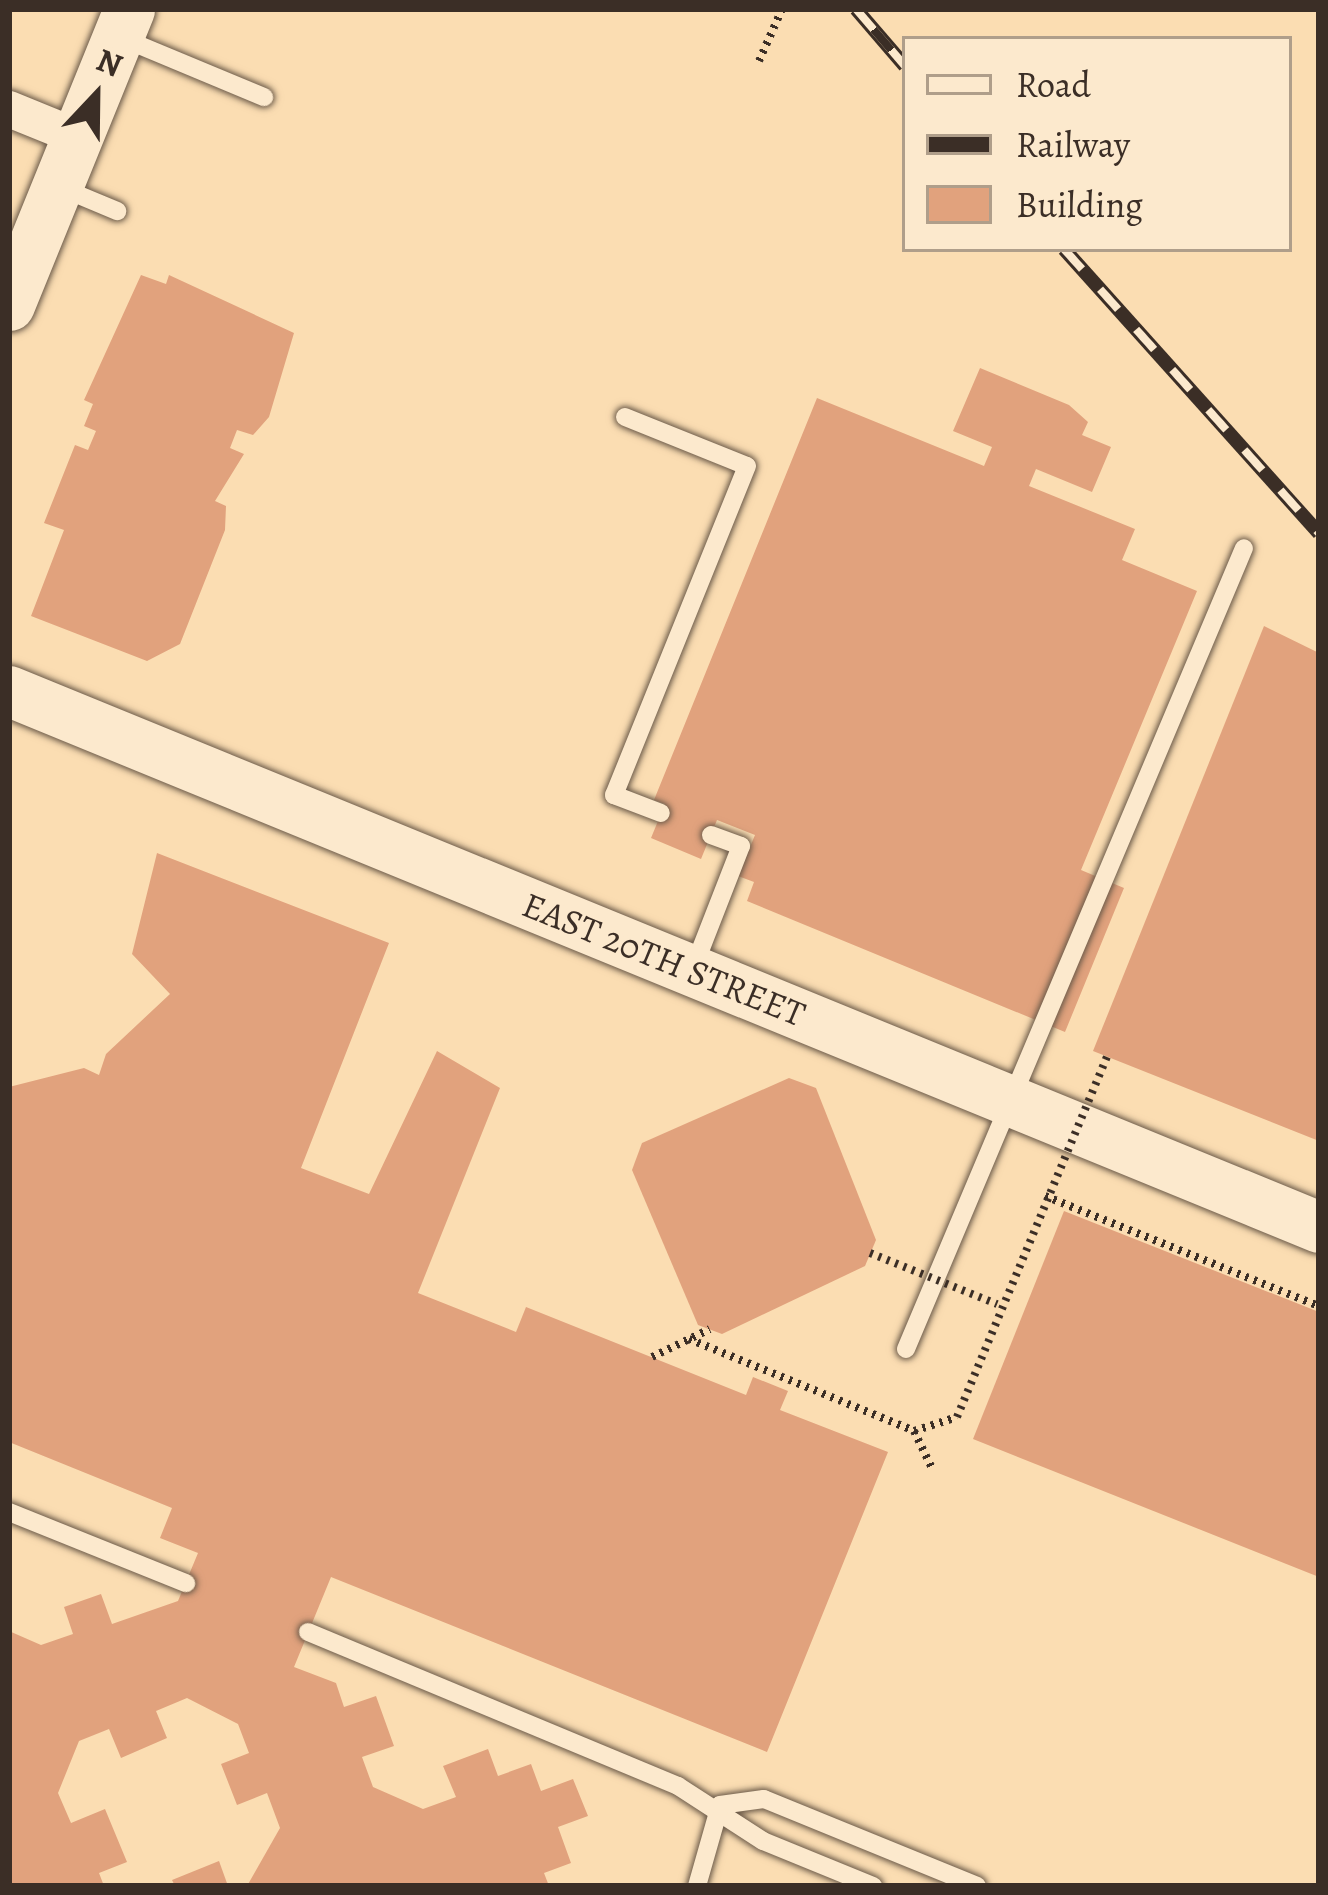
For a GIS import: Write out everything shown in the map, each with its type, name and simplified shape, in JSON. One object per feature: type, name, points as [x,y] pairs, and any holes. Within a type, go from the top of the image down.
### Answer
[{"type":"street","points":[[9,305],[123,23]]},
{"type":"street","points":[[9,109],[78,137]]},
{"type":"street","name":"EAST 20TH STREET","points":[[9,691],[1319,1226]]},
{"type":"lane","points":[[123,23],[263,97]]},
{"type":"lane","points":[[57,187],[117,211]]},
{"type":"lane","points":[[625,417],[746,466],[614,795],[661,813]]},
{"type":"lane","points":[[906,1349],[1244,548]]},
{"type":"lane","points":[[692,971],[741,846],[711,835]]},
{"type":"lane","points":[[9,1512],[186,1583]]},
{"type":"lane","points":[[308,1632],[720,1805],[764,1840],[873,1886]]},
{"type":"lane","points":[[720,1805],[764,1799],[977,1886]]},
{"type":"lane","points":[[697,1886],[720,1805]]},
{"type":"path","points":[[759,61],[782,9]]},
{"type":"path","points":[[689,1339],[914,1431],[957,1417],[997,1304],[1107,1056]]},
{"type":"path","points":[[1045,1196],[1319,1306]]},
{"type":"path","points":[[871,1253],[997,1304]]},
{"type":"path","points":[[652,1357],[710,1329]]},
{"type":"path","points":[[914,1431],[932,1468]]},
{"type":"building","points":[[141,275],[166,284],[169,275],[294,333],[269,417],[253,435],[237,430],[230,448],[244,454],[215,501],[226,506],[225,530],[180,644],[147,661],[31,616],[64,530],[44,523],[75,445],[88,450],[96,431],[84,426],[93,404],[84,400]]},
{"type":"building","points":[[980,368],[1069,405],[1088,422],[1082,435],[1111,447],[1092,492],[1036,469],[1029,486],[1135,529],[1122,560],[1197,591],[1081,870],[1124,888],[1065,1032],[747,901],[754,882],[738,876],[755,835],[717,820],[701,859],[651,838],[665,804],[654,800],[817,398],[984,466],[992,447],[953,431]]},
{"type":"building","points":[[1264,626],[1319,653],[1319,1141],[1093,1051]]},
{"type":"building","points":[[157,853],[389,943],[301,1168],[369,1194],[437,1051],[500,1088],[418,1293],[516,1332],[526,1307],[746,1395],[753,1377],[788,1391],[780,1410],[888,1452],[767,1752],[331,1577],[294,1667],[336,1683],[344,1707],[376,1696],[394,1746],[362,1757],[373,1787],[423,1809],[456,1797],[443,1766],[488,1749],[498,1776],[531,1764],[541,1791],[573,1779],[588,1816],[558,1827],[571,1863],[544,1873],[549,1886],[247,1886],[280,1828],[267,1793],[237,1805],[221,1764],[249,1753],[238,1724],[187,1698],[156,1711],[167,1738],[121,1758],[109,1729],[79,1741],[58,1793],[71,1823],[105,1809],[127,1862],[99,1873],[104,1886],[9,1886],[9,1631],[41,1645],[73,1634],[64,1607],[101,1594],[112,1624],[178,1601],[198,1553],[160,1538],[172,1508],[9,1442],[9,1087],[84,1068],[99,1075],[106,1054],[170,994],[132,954]]},
{"type":"building","points":[[789,1078],[816,1088],[876,1240],[865,1266],[722,1334],[698,1325],[632,1170],[642,1143]]},
{"type":"building","points":[[1064,1211],[1319,1312],[1319,1577],[973,1439]]},
{"type":"building","points":[[219,1861],[228,1886],[175,1886],[172,1880]]},
{"type":"railway","points":[[856,9],[902,63]]},
{"type":"railway","points":[[1067,252],[1319,533]]}]
